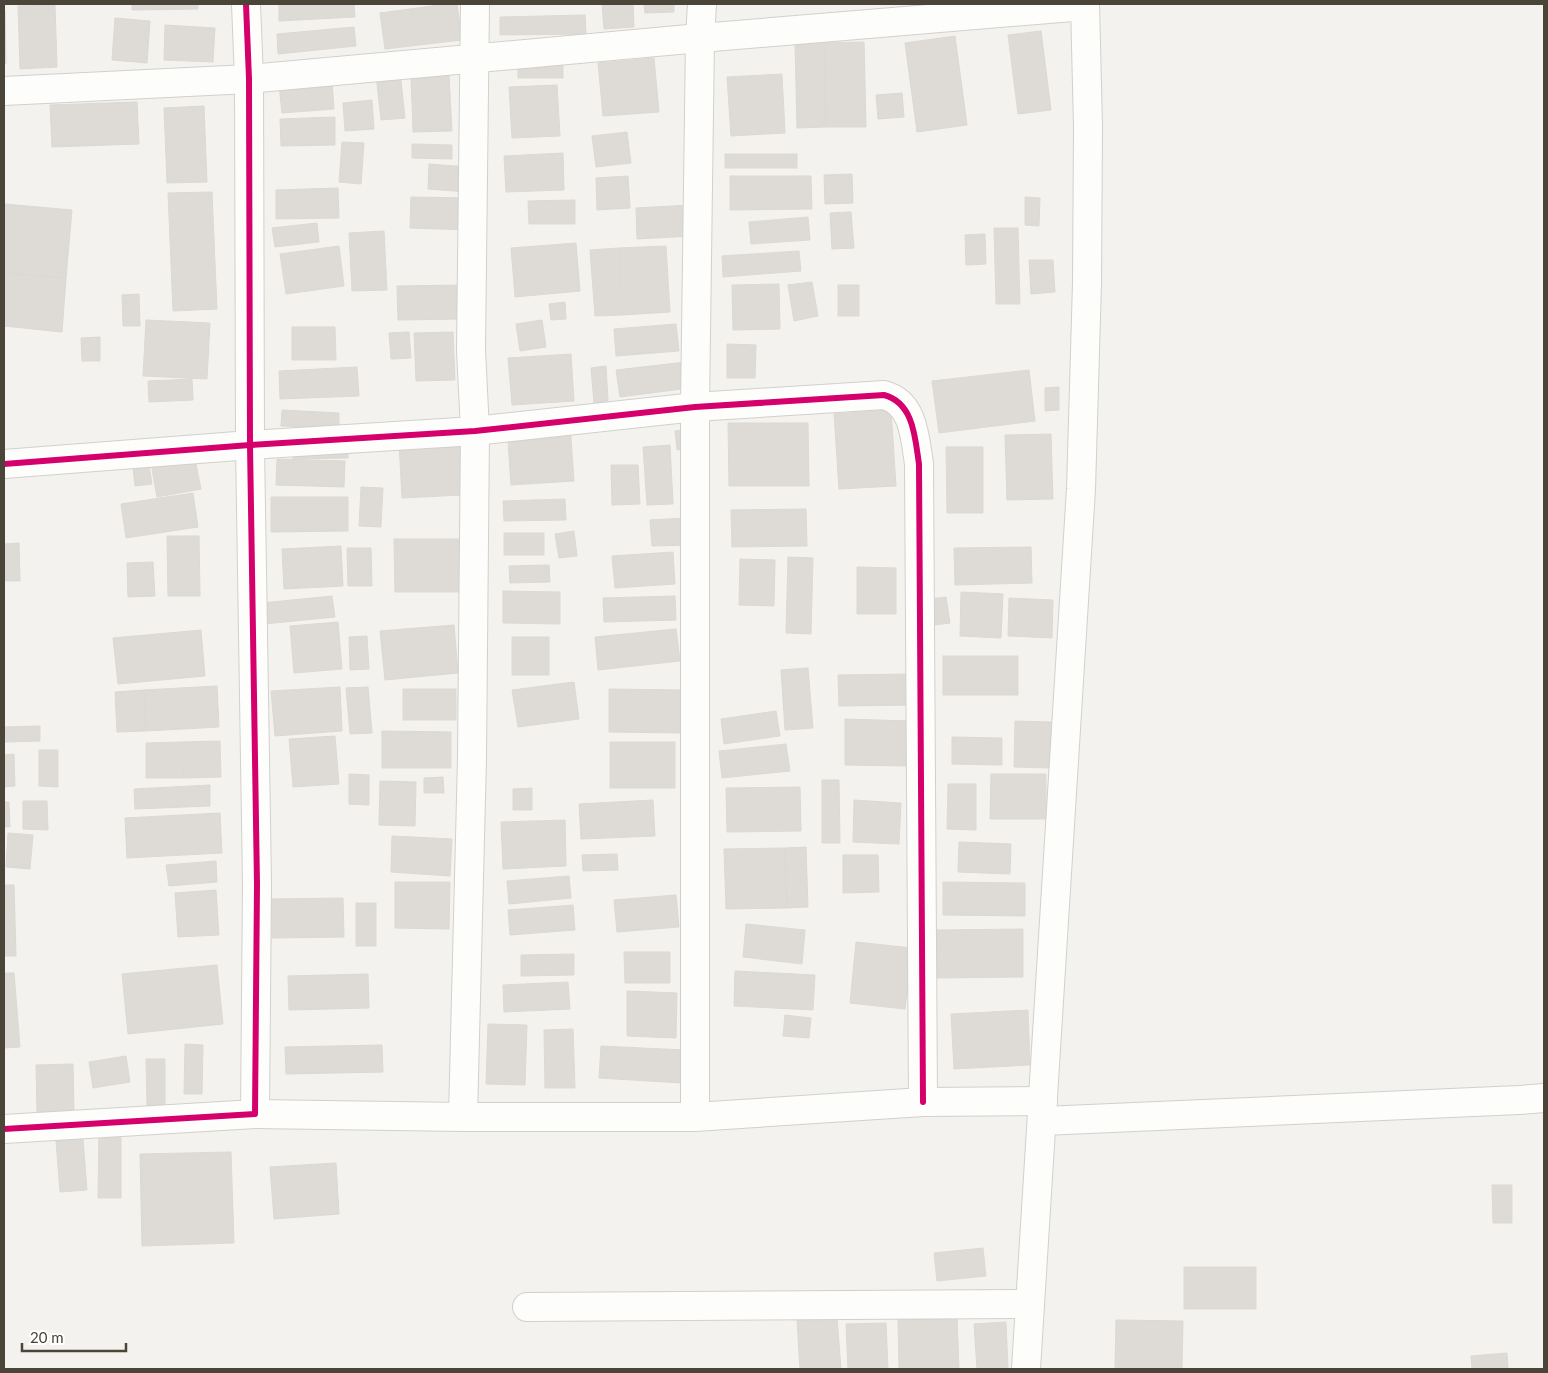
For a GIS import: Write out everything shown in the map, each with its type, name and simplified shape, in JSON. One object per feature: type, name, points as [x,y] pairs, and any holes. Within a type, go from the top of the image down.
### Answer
[{"type":"street","points":[[246,4],[249,79],[250,445],[257,884],[255,1114]]},
{"type":"street","points":[[463,1117],[472,758],[475,431],[471,350],[475,4]]},
{"type":"street","points":[[695,1117],[695,407],[702,4]]},
{"type":"street","points":[[4,91],[249,79],[1085,5],[1088,127],[1088,283],[1081,489],[1026,1369]]},
{"type":"street","points":[[4,464],[250,445],[475,431],[695,407],[884,395],[892,397],[901,403],[914,426],[919,464],[923,1102]]},
{"type":"street","points":[[4,1129],[13,1130],[255,1114],[463,1117],[695,1117],[923,1102],[1043,1111],[1544,1098]]},
{"type":"street","points":[[528,1307],[1030,1304]]},
{"type":"building","points":[[132,4],[198,4],[198,9],[132,10]]},
{"type":"building","points":[[279,4],[354,4],[355,17],[279,21]]},
{"type":"building","points":[[457,4],[462,40],[385,49],[380,13]]},
{"type":"building","points":[[602,4],[633,4],[634,27],[604,29]]},
{"type":"building","points":[[644,4],[674,4],[674,12],[645,13]]},
{"type":"building","points":[[55,5],[57,67],[20,69],[18,6]]},
{"type":"building","points":[[5,10],[6,64],[4,64]]},
{"type":"building","points":[[585,15],[586,34],[500,35],[500,17]]},
{"type":"building","points":[[115,18],[150,21],[147,63],[112,60]]},
{"type":"building","points":[[165,25],[215,28],[213,62],[164,60]]},
{"type":"building","points":[[354,27],[356,46],[278,54],[277,34]]},
{"type":"building","points":[[1041,31],[1051,110],[1018,114],[1008,35]]},
{"type":"building","points":[[955,36],[967,125],[917,132],[905,43]]},
{"type":"building","points":[[864,42],[866,127],[826,127],[824,43]]},
{"type":"building","points":[[795,43],[824,43],[826,127],[797,128]]},
{"type":"building","points":[[654,58],[659,112],[603,116],[598,63]]},
{"type":"building","points":[[518,60],[563,60],[563,78],[518,78]]},
{"type":"building","points":[[400,72],[405,118],[381,120],[376,75]]},
{"type":"building","points":[[782,74],[785,133],[731,136],[727,77]]},
{"type":"building","points":[[449,76],[452,131],[413,132],[411,77]]},
{"type":"building","points":[[332,81],[334,109],[282,113],[279,85]]},
{"type":"building","points":[[557,85],[560,136],[512,138],[509,87]]},
{"type":"building","points":[[902,93],[904,117],[878,119],[876,95]]},
{"type":"building","points":[[372,100],[374,129],[345,131],[343,103]]},
{"type":"building","points":[[137,102],[139,144],[52,147],[50,105]]},
{"type":"building","points":[[204,106],[207,182],[167,183],[164,108]]},
{"type":"building","points":[[335,117],[335,145],[281,146],[280,119]]},
{"type":"building","points":[[627,132],[631,163],[596,167],[592,136]]},
{"type":"building","points":[[342,142],[364,143],[361,184],[339,182]]},
{"type":"building","points":[[412,144],[452,145],[452,159],[412,158]]},
{"type":"building","points":[[563,153],[564,190],[506,192],[504,156]]},
{"type":"building","points":[[725,154],[797,154],[797,168],[725,168]]},
{"type":"building","points":[[429,164],[469,167],[467,192],[428,189]]},
{"type":"building","points":[[852,174],[853,203],[825,204],[824,175]]},
{"type":"building","points":[[628,176],[630,208],[597,210],[596,178]]},
{"type":"building","points":[[730,176],[811,176],[812,209],[730,210]]},
{"type":"building","points":[[338,188],[339,218],[276,219],[276,190]]},
{"type":"building","points":[[212,192],[217,309],[173,311],[168,193]]},
{"type":"building","points":[[411,197],[469,198],[469,230],[410,228]]},
{"type":"building","points":[[1025,197],[1040,198],[1039,226],[1025,225]]},
{"type":"building","points":[[575,200],[575,224],[529,224],[528,201]]},
{"type":"building","points":[[4,204],[72,210],[66,278],[4,273]]},
{"type":"building","points":[[690,205],[692,236],[637,239],[636,208]]},
{"type":"building","points":[[851,212],[854,248],[832,249],[830,213]]},
{"type":"building","points":[[808,217],[810,240],[751,244],[749,222]]},
{"type":"building","points":[[317,223],[319,242],[275,247],[272,228]]},
{"type":"building","points":[[994,228],[1018,228],[1020,304],[996,304]]},
{"type":"building","points":[[384,231],[387,290],[352,291],[349,233]]},
{"type":"building","points":[[985,234],[986,264],[966,265],[965,235]]},
{"type":"building","points":[[576,243],[580,291],[515,297],[511,248]]},
{"type":"building","points":[[339,246],[344,286],[286,294],[280,254]]},
{"type":"building","points":[[666,246],[670,312],[622,315],[619,248]]},
{"type":"building","points":[[619,248],[622,315],[595,316],[590,250]]},
{"type":"building","points":[[799,251],[801,271],[723,277],[722,256]]},
{"type":"building","points":[[1029,260],[1053,260],[1055,292],[1031,294]]},
{"type":"building","points":[[4,273],[66,278],[62,332],[4,326]]},
{"type":"building","points":[[812,282],[818,316],[794,321],[788,285]]},
{"type":"building","points":[[779,284],[780,329],[733,330],[732,285]]},
{"type":"building","points":[[461,285],[461,319],[398,320],[397,286]]},
{"type":"building","points":[[838,285],[859,285],[859,316],[838,316]]},
{"type":"building","points":[[139,294],[140,326],[123,326],[122,295]]},
{"type":"building","points":[[565,302],[566,319],[551,320],[549,304]]},
{"type":"building","points":[[146,320],[210,323],[207,379],[143,376]]},
{"type":"building","points":[[542,320],[546,347],[520,351],[516,324]]},
{"type":"building","points":[[676,324],[679,351],[616,356],[614,329]]},
{"type":"building","points":[[292,327],[335,327],[336,360],[292,360]]},
{"type":"building","points":[[409,332],[411,358],[391,359],[389,333]]},
{"type":"building","points":[[453,332],[455,380],[416,381],[414,333]]},
{"type":"building","points":[[100,337],[100,361],[82,361],[81,338]]},
{"type":"building","points":[[727,344],[756,345],[755,378],[727,378]]},
{"type":"building","points":[[571,354],[574,401],[512,405],[508,358]]},
{"type":"building","points":[[686,362],[689,388],[620,397],[616,370]]},
{"type":"building","points":[[606,366],[608,401],[594,403],[591,368]]},
{"type":"building","points":[[357,367],[359,396],[280,399],[279,371]]},
{"type":"building","points":[[1029,370],[1035,421],[939,433],[932,381]]},
{"type":"building","points":[[192,379],[193,400],[149,402],[148,381]]},
{"type":"building","points":[[1059,387],[1059,410],[1045,411],[1045,388]]},
{"type":"building","points":[[282,410],[339,413],[339,428],[281,426]]},
{"type":"building","points":[[891,410],[896,486],[839,489],[834,414]]},
{"type":"building","points":[[728,423],[808,423],[809,486],[729,486]]},
{"type":"building","points":[[570,424],[574,481],[511,485],[507,427]]},
{"type":"building","points":[[690,429],[691,448],[677,450],[675,431]]},
{"type":"building","points":[[1051,434],[1053,499],[1007,500],[1005,435]]},
{"type":"building","points":[[460,441],[462,495],[402,498],[399,442]]},
{"type":"building","points":[[293,442],[348,442],[348,458],[293,459]]},
{"type":"building","points":[[670,445],[673,504],[647,505],[643,447]]},
{"type":"building","points":[[946,447],[983,447],[983,513],[947,513]]},
{"type":"building","points":[[193,450],[201,489],[157,497],[150,458]]},
{"type":"building","points":[[277,459],[345,461],[344,487],[276,485]]},
{"type":"building","points":[[611,465],[638,465],[640,504],[612,505]]},
{"type":"building","points":[[149,466],[152,484],[135,486],[133,468]]},
{"type":"building","points":[[361,487],[383,488],[381,527],[359,526]]},
{"type":"building","points":[[193,493],[198,527],[126,538],[121,504]]},
{"type":"building","points":[[271,497],[348,497],[348,531],[271,532]]},
{"type":"building","points":[[565,499],[566,520],[504,521],[503,501]]},
{"type":"building","points":[[806,509],[807,546],[732,547],[731,510]]},
{"type":"building","points":[[687,518],[689,545],[652,546],[650,520]]},
{"type":"building","points":[[574,531],[577,556],[559,558],[555,534]]},
{"type":"building","points":[[504,533],[544,533],[544,555],[504,555]]},
{"type":"building","points":[[167,536],[199,536],[200,596],[168,596]]},
{"type":"building","points":[[394,539],[466,539],[467,592],[395,592]]},
{"type":"building","points":[[19,543],[20,581],[4,581],[4,544]]},
{"type":"building","points":[[341,546],[343,586],[284,589],[282,549]]},
{"type":"building","points":[[1031,547],[1032,583],[955,585],[954,548]]},
{"type":"building","points":[[347,548],[371,548],[372,586],[348,586]]},
{"type":"building","points":[[673,552],[675,584],[615,588],[612,556]]},
{"type":"building","points":[[788,557],[813,558],[811,634],[786,633]]},
{"type":"building","points":[[740,559],[775,560],[774,606],[739,605]]},
{"type":"building","points":[[153,562],[155,596],[128,597],[127,563]]},
{"type":"building","points":[[549,565],[550,582],[510,583],[509,566]]},
{"type":"building","points":[[857,567],[896,568],[896,614],[857,614]]},
{"type":"building","points":[[503,591],[560,592],[560,624],[503,623]]},
{"type":"building","points":[[961,592],[1003,594],[1001,638],[960,636]]},
{"type":"building","points":[[332,596],[335,617],[264,624],[262,603]]},
{"type":"building","points":[[675,596],[676,620],[604,622],[603,598]]},
{"type":"building","points":[[946,597],[950,623],[926,626],[922,600]]},
{"type":"building","points":[[1009,598],[1053,600],[1052,638],[1008,636]]},
{"type":"building","points":[[338,622],[342,669],[294,673],[290,626]]},
{"type":"building","points":[[454,625],[458,673],[385,680],[380,631]]},
{"type":"building","points":[[676,629],[680,661],[598,670],[595,637]]},
{"type":"building","points":[[201,630],[205,676],[118,684],[113,638]]},
{"type":"building","points":[[367,636],[369,669],[350,670],[349,637]]},
{"type":"building","points":[[512,637],[549,637],[549,675],[512,675]]},
{"type":"building","points":[[943,656],[1018,656],[1018,695],[943,695]]},
{"type":"building","points":[[808,668],[813,728],[785,730],[781,670]]},
{"type":"building","points":[[911,674],[912,705],[839,706],[838,675]]},
{"type":"building","points":[[574,682],[579,719],[518,727],[512,690]]},
{"type":"building","points":[[217,686],[219,727],[146,731],[144,690]]},
{"type":"building","points":[[340,687],[342,731],[275,736],[271,691]]},
{"type":"building","points":[[368,687],[372,733],[350,734],[346,688]]},
{"type":"building","points":[[403,689],[456,689],[456,720],[403,720]]},
{"type":"building","points":[[609,689],[683,690],[683,733],[609,732]]},
{"type":"building","points":[[144,690],[146,731],[117,732],[115,692]]},
{"type":"building","points":[[776,711],[780,736],[724,744],[721,719]]},
{"type":"building","points":[[845,719],[908,721],[908,766],[845,765]]},
{"type":"building","points":[[1015,721],[1051,722],[1050,768],[1014,767]]},
{"type":"building","points":[[40,726],[40,741],[4,742],[4,727]]},
{"type":"building","points":[[382,731],[451,732],[451,768],[382,768]]},
{"type":"building","points":[[335,736],[339,784],[293,787],[289,739]]},
{"type":"building","points":[[952,737],[1002,738],[1002,765],[952,764]]},
{"type":"building","points":[[220,741],[221,777],[183,778],[182,742]]},
{"type":"building","points":[[182,742],[183,778],[146,778],[146,743]]},
{"type":"building","points":[[610,742],[675,742],[675,788],[610,788]]},
{"type":"building","points":[[786,744],[790,771],[722,778],[719,751]]},
{"type":"building","points":[[39,750],[58,750],[58,787],[39,786]]},
{"type":"building","points":[[14,754],[15,786],[4,787],[4,755]]},
{"type":"building","points":[[349,774],[369,775],[369,805],[349,804]]},
{"type":"building","points":[[991,774],[1046,774],[1046,819],[990,819]]},
{"type":"building","points":[[443,777],[444,793],[424,793],[424,778]]},
{"type":"building","points":[[822,780],[839,780],[840,843],[822,843]]},
{"type":"building","points":[[380,781],[416,782],[415,826],[379,825]]},
{"type":"building","points":[[948,784],[976,784],[976,830],[947,829]]},
{"type":"building","points":[[210,785],[210,806],[135,809],[134,789]]},
{"type":"building","points":[[800,787],[801,831],[727,832],[726,788]]},
{"type":"building","points":[[532,788],[532,810],[513,810],[513,789]]},
{"type":"building","points":[[653,800],[655,836],[581,839],[579,804]]},
{"type":"building","points":[[854,800],[901,803],[899,844],[853,842]]},
{"type":"building","points":[[23,801],[47,801],[48,830],[23,829]]},
{"type":"building","points":[[4,802],[9,802],[10,827],[4,827]]},
{"type":"building","points":[[220,813],[222,853],[127,858],[125,818]]},
{"type":"building","points":[[565,820],[566,866],[503,869],[501,822]]},
{"type":"building","points":[[8,833],[33,835],[30,869],[6,867]]},
{"type":"building","points":[[392,836],[452,839],[450,876],[391,872]]},
{"type":"building","points":[[959,842],[1011,844],[1010,874],[958,872]]},
{"type":"building","points":[[806,847],[808,907],[787,908],[785,848]]},
{"type":"building","points":[[785,848],[787,908],[726,909],[724,849]]},
{"type":"building","points":[[617,854],[618,870],[583,871],[582,855]]},
{"type":"building","points":[[843,855],[878,855],[879,892],[843,893]]},
{"type":"building","points":[[216,861],[217,882],[169,886],[166,865]]},
{"type":"building","points":[[569,876],[571,898],[509,904],[507,881]]},
{"type":"building","points":[[395,882],[450,882],[449,929],[395,928]]},
{"type":"building","points":[[943,882],[1025,883],[1025,916],[943,915]]},
{"type":"building","points":[[4,885],[14,885],[16,956],[4,956]]},
{"type":"building","points":[[216,890],[219,935],[178,937],[175,893]]},
{"type":"building","points":[[676,895],[679,927],[617,932],[614,900]]},
{"type":"building","points":[[343,898],[344,937],[272,938],[272,899]]},
{"type":"building","points":[[356,903],[376,903],[376,946],[356,946]]},
{"type":"building","points":[[573,905],[575,930],[510,935],[508,910]]},
{"type":"building","points":[[746,924],[805,930],[802,964],[743,957]]},
{"type":"building","points":[[1023,929],[1023,977],[937,978],[936,930]]},
{"type":"building","points":[[856,942],[912,948],[905,1009],[850,1003]]},
{"type":"building","points":[[624,952],[670,952],[670,983],[625,983]]},
{"type":"building","points":[[574,954],[574,975],[521,976],[521,955]]},
{"type":"building","points":[[217,965],[223,1024],[128,1034],[122,974]]},
{"type":"building","points":[[735,971],[815,975],[813,1010],[734,1006]]},
{"type":"building","points":[[4,973],[14,973],[20,1047],[4,1048]]},
{"type":"building","points":[[368,974],[369,1008],[289,1010],[288,976]]},
{"type":"building","points":[[568,982],[570,1009],[504,1012],[503,985]]},
{"type":"building","points":[[627,991],[677,993],[676,1038],[627,1036]]},
{"type":"building","points":[[1028,1010],[1030,1065],[954,1069],[951,1014]]},
{"type":"building","points":[[785,1015],[811,1018],[809,1038],[783,1036]]},
{"type":"building","points":[[488,1024],[527,1025],[525,1085],[486,1084]]},
{"type":"building","points":[[573,1029],[575,1088],[545,1088],[544,1030]]},
{"type":"building","points":[[185,1044],[203,1045],[202,1094],[184,1094]]},
{"type":"building","points":[[382,1045],[383,1072],[286,1074],[285,1047]]},
{"type":"building","points":[[601,1046],[684,1050],[682,1083],[599,1078]]},
{"type":"building","points":[[126,1056],[130,1082],[93,1088],[89,1062]]},
{"type":"building","points":[[146,1059],[165,1059],[165,1106],[147,1106]]},
{"type":"building","points":[[73,1064],[74,1113],[37,1113],[36,1065]]},
{"type":"building","points":[[99,1129],[121,1130],[121,1198],[98,1198]]},
{"type":"building","points":[[83,1139],[87,1190],[60,1192],[56,1141]]},
{"type":"building","points":[[231,1152],[234,1243],[142,1246],[140,1154]]},
{"type":"building","points":[[336,1163],[339,1214],[274,1219],[270,1167]]},
{"type":"building","points":[[1492,1185],[1512,1185],[1512,1223],[1493,1223]]},
{"type":"building","points":[[983,1248],[986,1276],[937,1281],[934,1253]]},
{"type":"building","points":[[1184,1267],[1256,1267],[1256,1309],[1184,1309]]},
{"type":"building","points":[[837,1317],[841,1369],[800,1369],[797,1320]]},
{"type":"building","points":[[957,1318],[959,1369],[899,1369],[898,1319]]},
{"type":"building","points":[[1116,1320],[1183,1321],[1182,1369],[1115,1369]]},
{"type":"building","points":[[1006,1322],[1008,1369],[977,1369],[974,1324]]},
{"type":"building","points":[[886,1323],[888,1369],[848,1369],[846,1324]]},
{"type":"building","points":[[1507,1353],[1508,1369],[1472,1369],[1471,1356]]},
{"type":"cycle path","points":[[4,1129],[255,1114],[257,884],[250,445],[249,79],[246,4]]},
{"type":"cycle path","points":[[4,464],[250,445],[475,431],[695,407],[884,395],[894,399],[907,413],[911,423],[919,464],[923,1102]]}]
